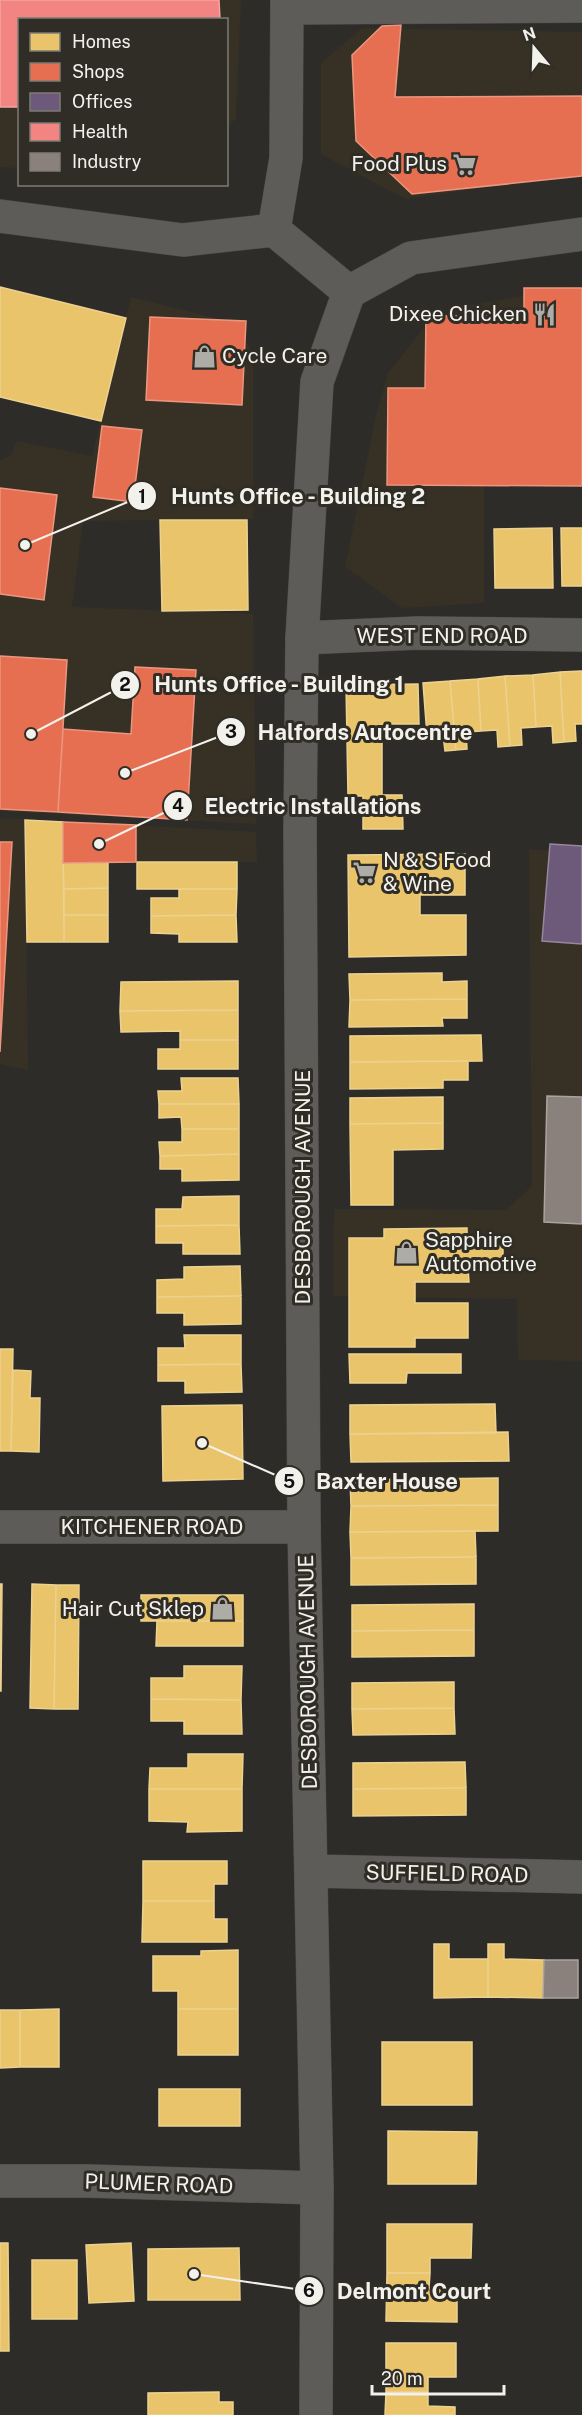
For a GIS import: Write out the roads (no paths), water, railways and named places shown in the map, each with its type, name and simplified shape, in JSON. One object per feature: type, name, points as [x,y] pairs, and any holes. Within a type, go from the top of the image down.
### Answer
[{"type":"street","points":[[274,230],[286,158],[286,4],[582,6]]},
{"type":"street","points":[[0,216],[183,240],[274,230],[349,292],[411,258],[582,234]]},
{"type":"street","name":"DESBOROUGH AVENUE","points":[[316,2415],[317,2188],[304,1527],[300,838],[302,638],[317,382],[349,292]]},
{"type":"street","name":"WEST END ROAD","points":[[302,638],[418,633],[582,635]]},
{"type":"street","name":"KITCHENER ROAD","points":[[0,1527],[304,1527]]},
{"type":"street","name":"SUFFIELD ROAD","points":[[312,1872],[582,1877]]},
{"type":"street","name":"PLUMER ROAD","points":[[0,2181],[87,2181],[317,2188]]},
{"type":"place","name":"Food Plus","points":[[465,164]]},
{"type":"place","name":"Dixee Chicken","points":[[545,314]]},
{"type":"place","name":"Cycle Care","points":[[204,356]]},
{"type":"place","name":"Hunts Office - Building 2","points":[[25,545]]},
{"type":"place","name":"Hunts Office - Building 1","points":[[31,734]]},
{"type":"place","name":"Halfords Autocentre","points":[[125,773]]},
{"type":"place","name":"Electric Installations","points":[[99,844]]},
{"type":"place","name":"N & S Food & Wine","points":[[365,872]]},
{"type":"place","name":"Sapphire Automotive","points":[[407,1252]]},
{"type":"place","name":"Baxter House","points":[[202,1443]]},
{"type":"place","name":"Hair Cut Sklep","points":[[222,1609]]},
{"type":"place","name":"Delmont Court","points":[[194,2274]]}]
